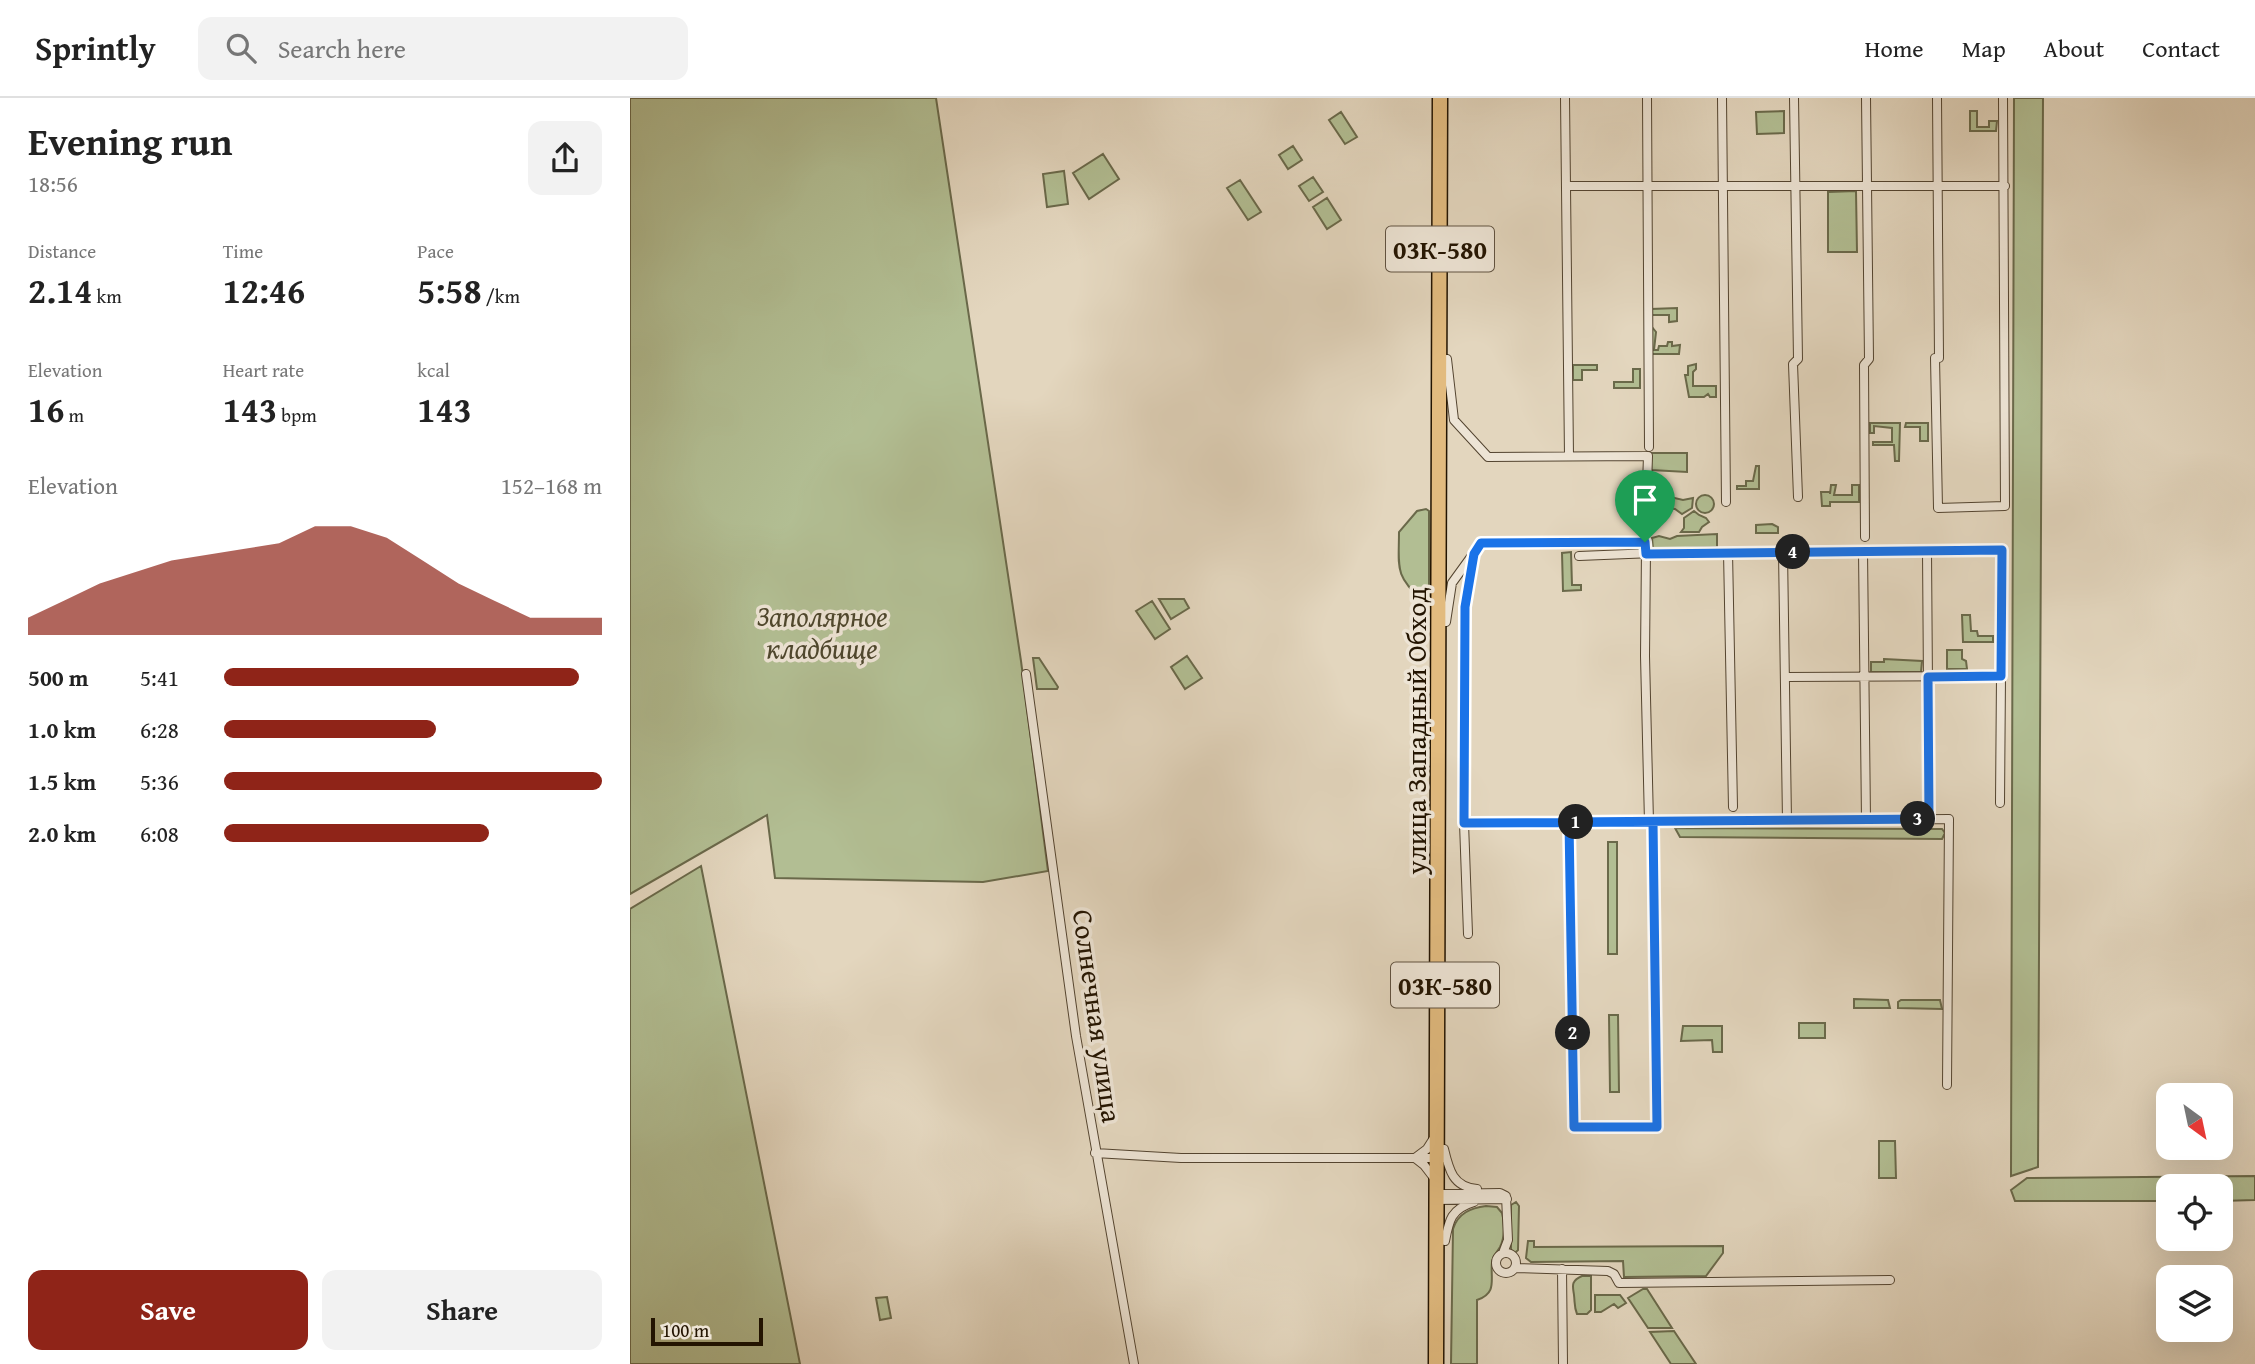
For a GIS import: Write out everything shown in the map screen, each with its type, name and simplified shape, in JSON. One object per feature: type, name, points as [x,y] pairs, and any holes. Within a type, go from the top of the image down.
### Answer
[{"type":"highway","name":"улица Западный Обход","points":[[1440,98],[1441,488],[1436,1132],[1441,1155]]},
{"type":"highway","name":"улица Западный Обход","points":[[1436,1364],[1447,769],[1447,98]]},
{"type":"highway","name":"улица Западный Обход","points":[[1440,1194],[1445,1241],[1444,1364]]},
{"type":"street","points":[[1565,98],[1569,456]]},
{"type":"street","points":[[1647,98],[1649,447]]},
{"type":"street","points":[[1722,98],[1726,502]]},
{"type":"street","points":[[1794,98],[1798,359],[1793,364],[1798,497]]},
{"type":"street","points":[[1865,537],[1864,365],[1869,359],[1866,98]]},
{"type":"street","points":[[1937,98],[1938,508],[2006,506],[2006,186],[2003,98]]},
{"type":"street","points":[[1566,186],[2006,186]]},
{"type":"street","points":[[1447,359],[1454,420],[1488,457],[1648,456],[1645,656],[1657,1127],[1574,1127],[1569,822]]},
{"type":"street","points":[[1446,622],[1452,583],[1481,543],[1645,542]]},
{"type":"street","points":[[1579,556],[2002,550],[2000,803]]},
{"type":"street","points":[[1863,551],[1866,820]]},
{"type":"street","points":[[1927,551],[1929,819]]},
{"type":"street","points":[[1728,552],[1733,807]]},
{"type":"street","points":[[1783,552],[1787,821]]},
{"type":"street","points":[[1468,934],[1464,823],[1465,607],[1474,554]]},
{"type":"street","name":"Солнечная улица","points":[[1026,674],[1076,1036],[1134,1364]]},
{"type":"street","points":[[1785,677],[2001,676]]},
{"type":"street","points":[[1464,823],[1950,819],[1947,1085]]},
{"type":"street","points":[[1415,1158],[1431,1145],[1436,1132]]},
{"type":"street","points":[[1095,1153],[1181,1158],[1415,1158],[1441,1155],[1449,1170],[1466,1188],[1492,1190],[1504,1196]]},
{"type":"street","points":[[1415,1158],[1429,1170],[1440,1194]]},
{"type":"street","points":[[1440,1194],[1504,1196]]},
{"type":"street","points":[[1440,1194],[1480,1200]]},
{"type":"street","points":[[1445,1241],[1450,1218],[1462,1206],[1504,1196]]},
{"type":"street","points":[[1504,1196],[1508,1240],[1503,1253],[1497,1259],[1498,1269],[1507,1273],[1516,1268],[1608,1271],[1614,1274],[1619,1283],[1891,1280]]},
{"type":"street","points":[[1503,1253],[1510,1253],[1515,1258],[1516,1268]]},
{"type":"street","points":[[1562,1269],[1563,1364]]},
{"type":"green space","name":"Заполярное кладбище","points":[[630,98],[936,98],[1021,661],[1048,871],[983,882],[775,878],[767,815],[630,894]]},
{"type":"green space","points":[[2014,98],[2043,98],[2038,1167],[2011,1176]]},
{"type":"green space","points":[[1784,111],[1784,133],[1757,134],[1756,112]]},
{"type":"green space","points":[[1970,111],[1977,111],[1977,127],[1989,127],[1989,121],[1997,121],[1996,131],[1970,131]]},
{"type":"green space","points":[[1341,112],[1357,137],[1345,144],[1329,120]]},
{"type":"green space","points":[[1293,146],[1302,160],[1288,169],[1279,155]]},
{"type":"green space","points":[[1103,154],[1119,179],[1089,199],[1073,173]]},
{"type":"green space","points":[[1064,171],[1068,204],[1047,207],[1043,174]]},
{"type":"green space","points":[[1313,177],[1323,192],[1309,201],[1299,186]]},
{"type":"green space","points":[[1240,180],[1261,212],[1248,220],[1227,188]]},
{"type":"green space","points":[[1856,191],[1857,252],[1828,252],[1828,192]]},
{"type":"green space","points":[[1327,198],[1341,220],[1327,229],[1313,207]]},
{"type":"green space","points":[[1677,308],[1677,321],[1669,322],[1669,315],[1651,315],[1651,309]]},
{"type":"green space","points":[[1652,327],[1656,332],[1654,350],[1672,342],[1672,346],[1680,345],[1679,354],[1649,354]]},
{"type":"green space","points":[[1696,364],[1693,386],[1716,386],[1716,397],[1710,397],[1708,394],[1704,397],[1689,397],[1685,375],[1688,375],[1688,366]]},
{"type":"green space","points":[[1573,365],[1597,365],[1597,370],[1582,370],[1582,380],[1573,380]]},
{"type":"green space","points":[[1633,369],[1640,369],[1640,388],[1614,388],[1614,382],[1633,382]]},
{"type":"green space","points":[[1870,423],[1900,423],[1899,461],[1895,461],[1894,445],[1873,445],[1873,442],[1892,442],[1892,428],[1874,426],[1874,433],[1870,433]]},
{"type":"green space","points":[[1906,423],[1928,423],[1928,441],[1920,441],[1920,427],[1905,427]]},
{"type":"green space","points":[[1651,453],[1687,453],[1687,472],[1651,470]]},
{"type":"green space","points":[[1756,466],[1759,466],[1759,489],[1737,489],[1737,486],[1746,486],[1746,481],[1753,481]]},
{"type":"green space","points":[[1655,479],[1662,488],[1662,510],[1657,516]]},
{"type":"green space","points":[[1831,485],[1836,485],[1834,495],[1852,495],[1852,485],[1859,485],[1859,502],[1830,502],[1830,506],[1822,506],[1821,492],[1830,494]]},
{"type":"green space","points":[[1705,495],[1711,498],[1714,504],[1711,510],[1705,513],[1699,510],[1696,504],[1699,498]]},
{"type":"green space","points":[[1666,496],[1683,500],[1693,498],[1692,508],[1682,514],[1675,509],[1666,508]]},
{"type":"green space","points":[[1417,511],[1429,511],[1429,596],[1422,600],[1402,577],[1399,532]]},
{"type":"green space","points":[[1694,511],[1709,522],[1699,532],[1681,532],[1684,518]]},
{"type":"green space","points":[[1772,524],[1778,527],[1778,533],[1756,533],[1756,525]]},
{"type":"green space","points":[[1717,534],[1717,547],[1653,549],[1652,538],[1659,536],[1670,539],[1677,536]]},
{"type":"green space","points":[[1571,552],[1572,585],[1581,585],[1581,590],[1563,591],[1562,553]]},
{"type":"green space","points":[[1159,599],[1184,599],[1189,608],[1171,619]]},
{"type":"green space","points":[[1152,601],[1170,629],[1155,639],[1136,611]]},
{"type":"green space","points":[[1962,615],[1970,615],[1971,631],[1977,631],[1978,636],[1993,636],[1993,642],[1963,642]]},
{"type":"green space","points":[[1947,650],[1962,650],[1962,659],[1966,661],[1967,669],[1947,669]]},
{"type":"green space","points":[[1187,656],[1202,678],[1185,689],[1171,667]]},
{"type":"green space","points":[[1033,658],[1039,658],[1057,689],[1037,689]]},
{"type":"green space","points":[[1884,659],[1922,661],[1921,672],[1871,672],[1871,662],[1884,662]]},
{"type":"green space","points":[[1675,828],[1942,829],[1945,833],[1942,839],[1680,837]]},
{"type":"green space","points":[[1608,842],[1617,842],[1617,954],[1608,954]]},
{"type":"green space","points":[[701,866],[800,1364],[630,1364],[630,909]]},
{"type":"green space","points":[[1854,999],[1888,1000],[1890,1008],[1854,1008]]},
{"type":"green space","points":[[1940,1000],[1942,1009],[1898,1008],[1898,1002]]},
{"type":"green space","points":[[1609,1015],[1618,1015],[1619,1092],[1610,1092]]},
{"type":"green space","points":[[1799,1023],[1825,1023],[1825,1038],[1799,1038]]},
{"type":"green space","points":[[1683,1026],[1722,1026],[1722,1052],[1713,1052],[1712,1040],[1681,1041]]},
{"type":"green space","points":[[1879,1141],[1895,1141],[1896,1178],[1879,1178]]},
{"type":"green space","points":[[2233,1176],[2255,1176],[2255,1200],[2233,1201]]},
{"type":"green space","points":[[2156,1177],[2156,1201],[2015,1201],[2011,1190],[2027,1178]]},
{"type":"green space","points":[[1516,1202],[1519,1206],[1518,1250],[1515,1253],[1511,1250],[1511,1205]]},
{"type":"green space","points":[[1486,1206],[1497,1207],[1502,1213],[1504,1230],[1502,1243],[1492,1262],[1492,1285],[1488,1294],[1477,1300],[1477,1364],[1451,1364],[1453,1229],[1458,1219],[1466,1212]]},
{"type":"green space","points":[[1528,1241],[1534,1241],[1534,1247],[1723,1246],[1723,1253],[1706,1276],[1624,1277],[1623,1261],[1531,1262],[1526,1258]]},
{"type":"green space","points":[[1582,1276],[1591,1276],[1591,1310],[1587,1314],[1577,1314],[1573,1284]]},
{"type":"green space","points":[[1647,1289],[1672,1328],[1648,1328],[1628,1298]]},
{"type":"green space","points":[[1595,1295],[1620,1295],[1626,1303],[1618,1308],[1614,1304],[1601,1312],[1595,1312]]},
{"type":"green space","points":[[887,1297],[891,1318],[880,1320],[876,1298]]},
{"type":"green space","points":[[1674,1331],[1696,1364],[1671,1364],[1650,1332]]},
{"type":"route","points":[[1645,542],[1481,543],[1474,554],[1465,607],[1464,823],[1569,822],[1653,822],[1657,1127],[1574,1127],[1569,822],[1929,819],[1928,677],[2001,676],[2002,550],[1646,554],[1645,542]]}]
